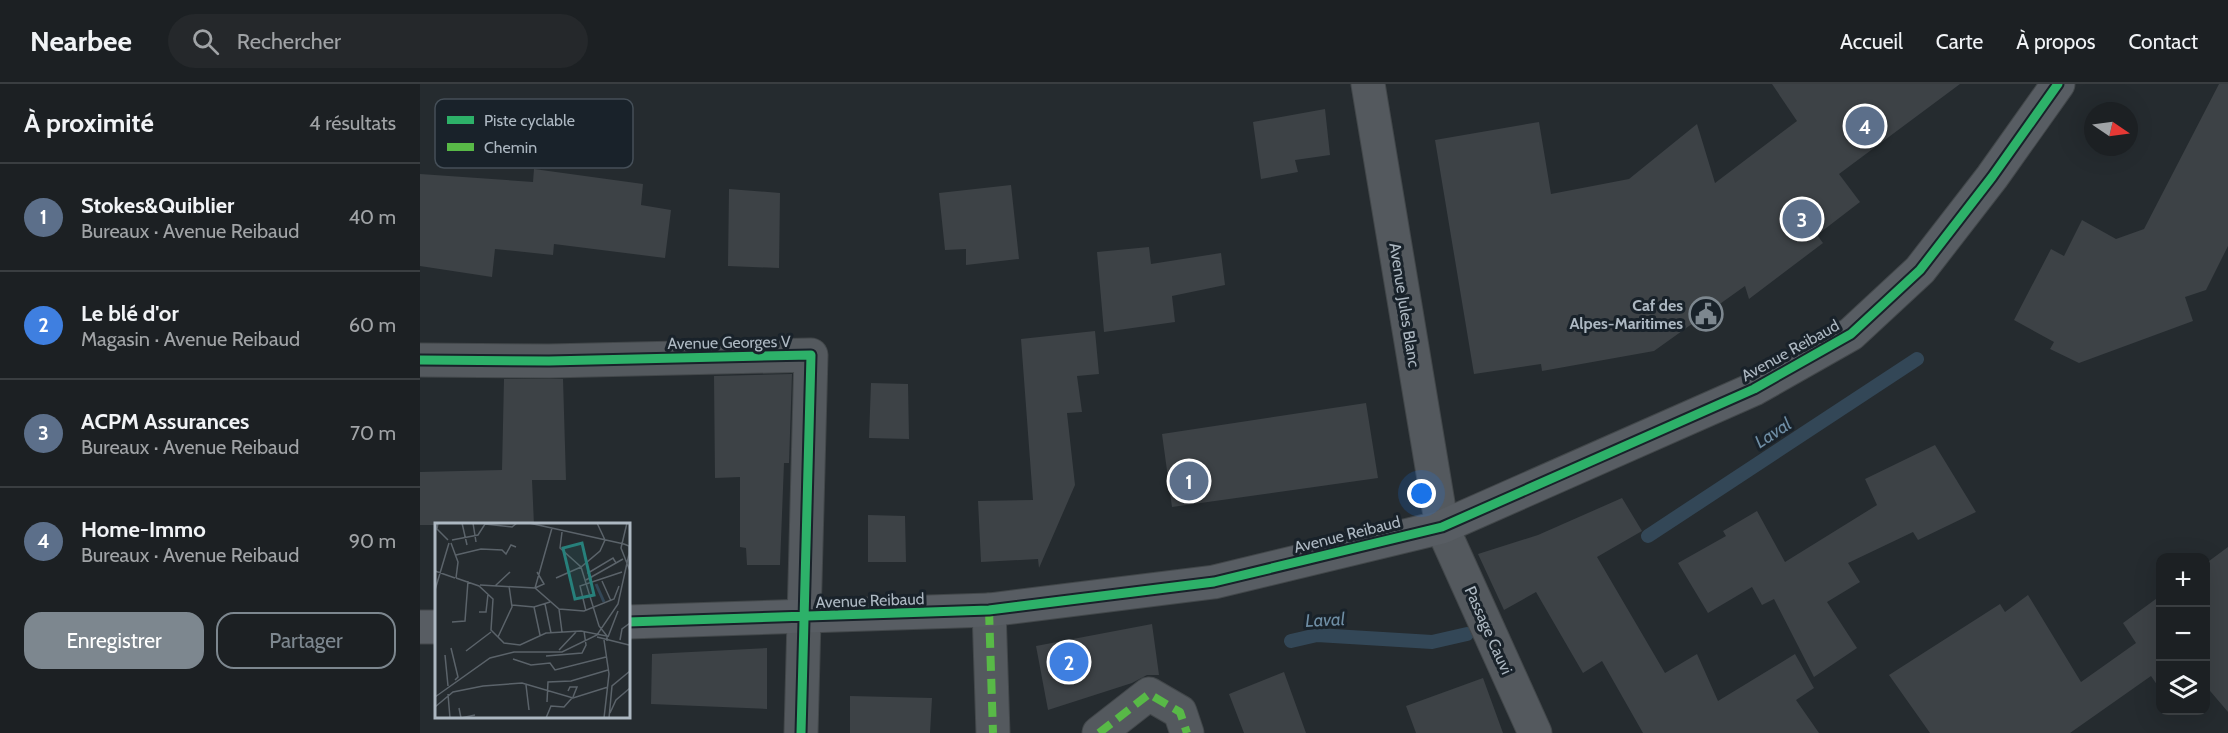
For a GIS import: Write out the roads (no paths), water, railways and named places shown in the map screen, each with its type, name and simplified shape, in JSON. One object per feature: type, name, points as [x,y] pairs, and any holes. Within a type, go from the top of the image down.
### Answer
[{"type":"street","name":"Avenue Jules Blanc","points":[[1368,84],[1442,526]]},
{"type":"street","name":"Avenue Reibaud","points":[[630,622],[806,618],[989,610],[1214,582],[1442,526],[1754,389],[1851,334],[1920,270],[1992,177],[2058,84]]},
{"type":"street","name":"Avenue Georges V","points":[[420,360],[549,361],[812,355],[806,618]]},
{"type":"street","name":"Passage Cauvi","points":[[1442,526],[1535,733]]},
{"type":"street","points":[[989,610],[993,733]]},
{"type":"street","points":[[801,733],[806,618]]},
{"type":"street","points":[[1099,733],[1149,694],[1180,712],[1187,733]]},
{"type":"waterway","name":"Laval","points":[[1648,536],[1917,359]]},
{"type":"waterway","name":"Laval","points":[[1291,641],[1317,635],[1432,642],[1467,634]]},
{"type":"place","name":"Home-Immo","points":[[1865,126]]},
{"type":"place","name":"ACPM Assurances","points":[[1802,219]]},
{"type":"place","name":"Caf des Alpes-Maritimes","points":[[1706,314]]},
{"type":"place","name":"Stokes&Quiblier","points":[[1189,481]]},
{"type":"place","name":"Le blé d'or","points":[[1069,662]]}]
